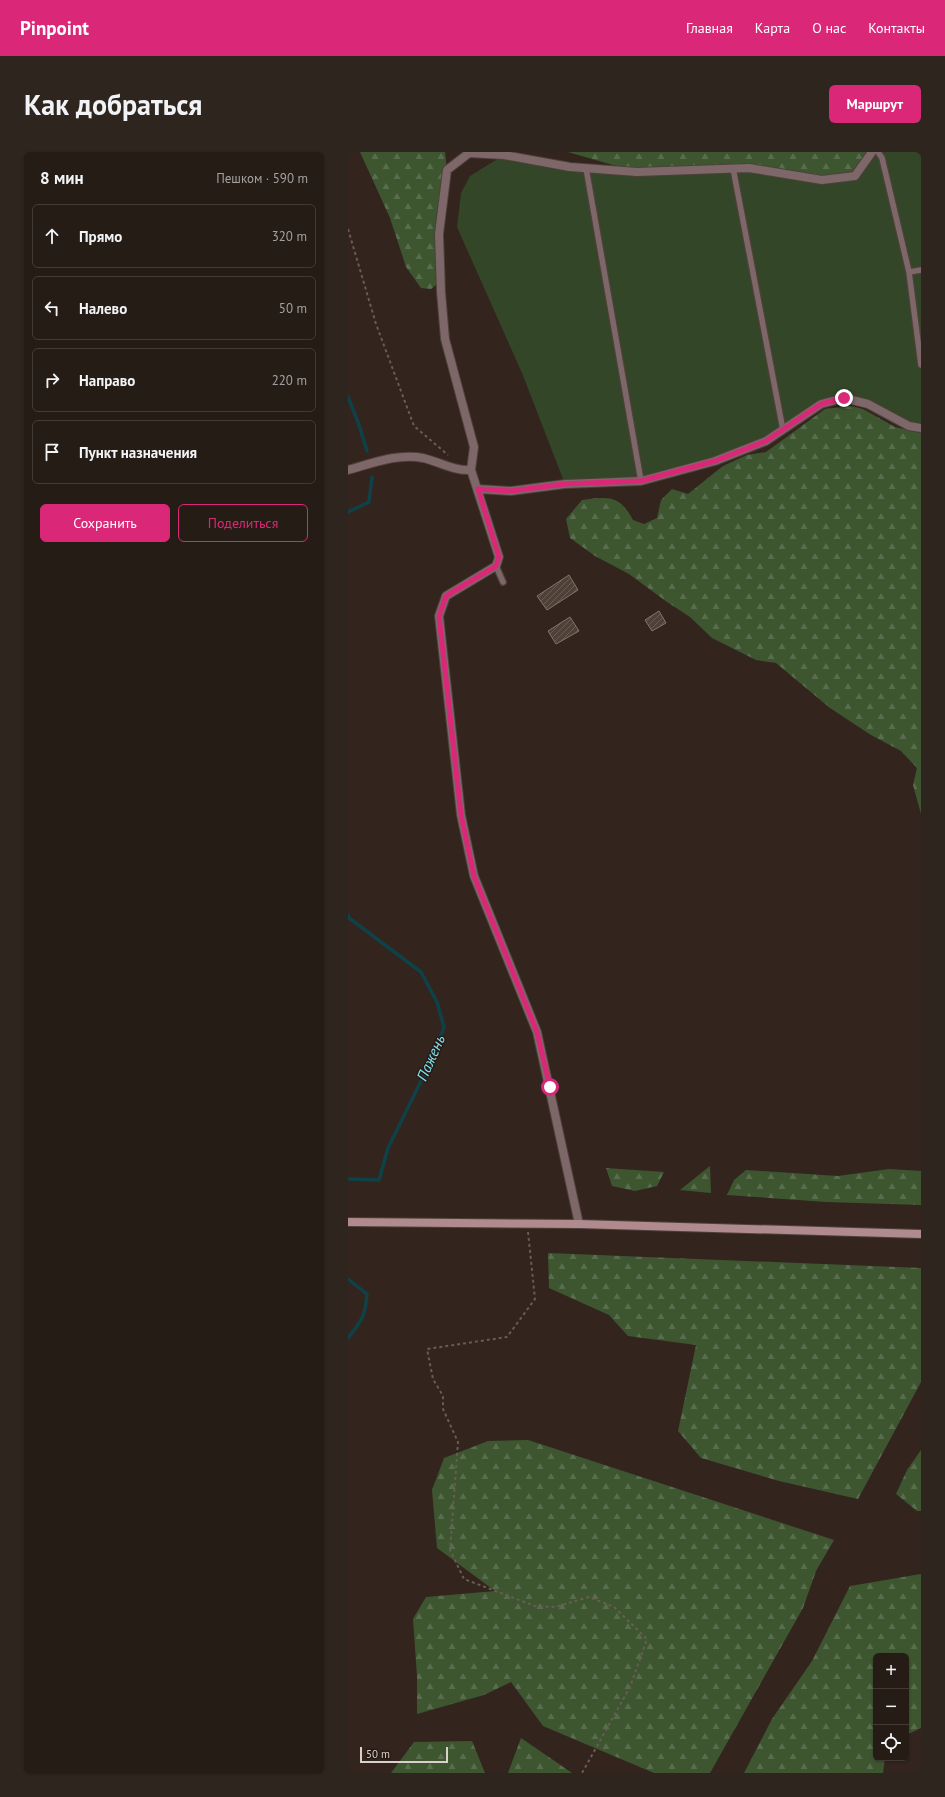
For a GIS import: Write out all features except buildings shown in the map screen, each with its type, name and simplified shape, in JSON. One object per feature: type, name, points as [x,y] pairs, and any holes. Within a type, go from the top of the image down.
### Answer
[{"type":"street","points":[[579,1224],[537,1032],[474,876],[461,815],[439,616],[446,596],[496,566],[499,557],[471,470],[474,447],[445,339],[441,292],[440,234],[447,170],[469,153],[504,156],[570,167],[651,172],[749,168],[822,180],[855,176],[872,152]]},
{"type":"street","points":[[478,489],[511,491],[564,484],[641,481],[715,461],[766,441],[821,404],[844,398],[868,404],[921,432]]},
{"type":"street","points":[[909,426],[921,428]]},
{"type":"street","points":[[348,470],[401,456],[424,458],[452,468],[471,470]]},
{"type":"street","points":[[348,1222],[579,1224],[921,1234]]},
{"type":"lane","points":[[878,152],[882,158],[909,272],[921,365]]},
{"type":"lane","points":[[586,168],[641,481]]},
{"type":"lane","points":[[733,168],[783,430]]},
{"type":"lane","points":[[909,272],[921,270]]},
{"type":"lane","points":[[496,566],[503,582]]},
{"type":"path","points":[[348,229],[376,324],[414,426],[448,456]]},
{"type":"path","points":[[527,1223],[535,1299],[507,1337],[427,1349],[433,1379],[443,1396],[443,1409],[458,1442],[450,1550],[464,1579],[535,1606],[555,1607],[589,1597],[614,1607],[647,1639],[630,1687],[582,1773]]},
{"type":"green space","points":[[360,152],[445,152],[447,170],[439,234],[441,281],[431,289],[421,288],[406,267],[390,218]]},
{"type":"green space","points":[[568,152],[872,152],[855,176],[822,180],[749,168],[637,172]]},
{"type":"green space","points":[[872,152],[921,152],[921,428],[844,398],[821,404],[766,441],[641,481],[565,484],[522,373],[457,227],[461,193],[470,176],[504,155],[637,172]]},
{"type":"green space","points":[[851,406],[863,409],[895,427],[921,433],[921,814],[913,785],[917,768],[901,751],[871,735],[830,708],[776,663],[756,660],[712,638],[690,617],[629,574],[595,556],[570,538],[566,519],[582,500],[606,498],[618,501],[623,505],[633,520],[644,524],[657,518],[661,500],[672,489],[688,494],[723,466],[747,455],[766,452],[825,409]]},
{"type":"green space","points":[[710,1166],[711,1193],[680,1190]]},
{"type":"green space","points":[[606,1168],[664,1172],[657,1186],[635,1191],[612,1186]]},
{"type":"green space","points":[[889,1169],[921,1171],[921,1205],[826,1202],[727,1195],[734,1180],[746,1170],[838,1176]]},
{"type":"green space","points":[[548,1253],[921,1268],[921,1382],[858,1499],[779,1481],[701,1458],[678,1431],[696,1345],[628,1336],[609,1315],[549,1288]]},
{"type":"green space","points":[[528,1440],[834,1540],[816,1571],[803,1608],[710,1773],[654,1773],[543,1726],[511,1682],[484,1695],[417,1714],[417,1676],[413,1619],[426,1597],[495,1591],[437,1548],[432,1490],[444,1458],[488,1441]]},
{"type":"green space","points":[[921,1450],[921,1511],[917,1511],[896,1494],[907,1470]]},
{"type":"green space","points":[[921,1574],[921,1728],[909,1734],[909,1653],[873,1653],[873,1761],[885,1761],[883,1773],[744,1773],[772,1719],[812,1661],[850,1586]]},
{"type":"green space","points":[[521,1738],[572,1773],[508,1773]]},
{"type":"green space","points":[[472,1741],[485,1773],[391,1773],[414,1742]]},
{"type":"waterway","name":"Пажень","points":[[348,397],[367,451]]},
{"type":"waterway","name":"Пажень","points":[[348,512],[369,502],[372,477]]},
{"type":"waterway","name":"Пажень","points":[[348,915],[349,918],[421,972],[437,1002],[444,1027],[432,1059],[388,1148],[379,1180],[348,1179]]},
{"type":"waterway","name":"Пажень","points":[[348,1279],[367,1294],[362,1318],[348,1338]]},
{"type":"route","points":[[550,1087],[537,1032],[474,876],[461,815],[439,616],[446,596],[496,566],[499,557],[478,489],[511,491],[564,484],[641,481],[715,461],[766,441],[821,404],[844,398]]}]
